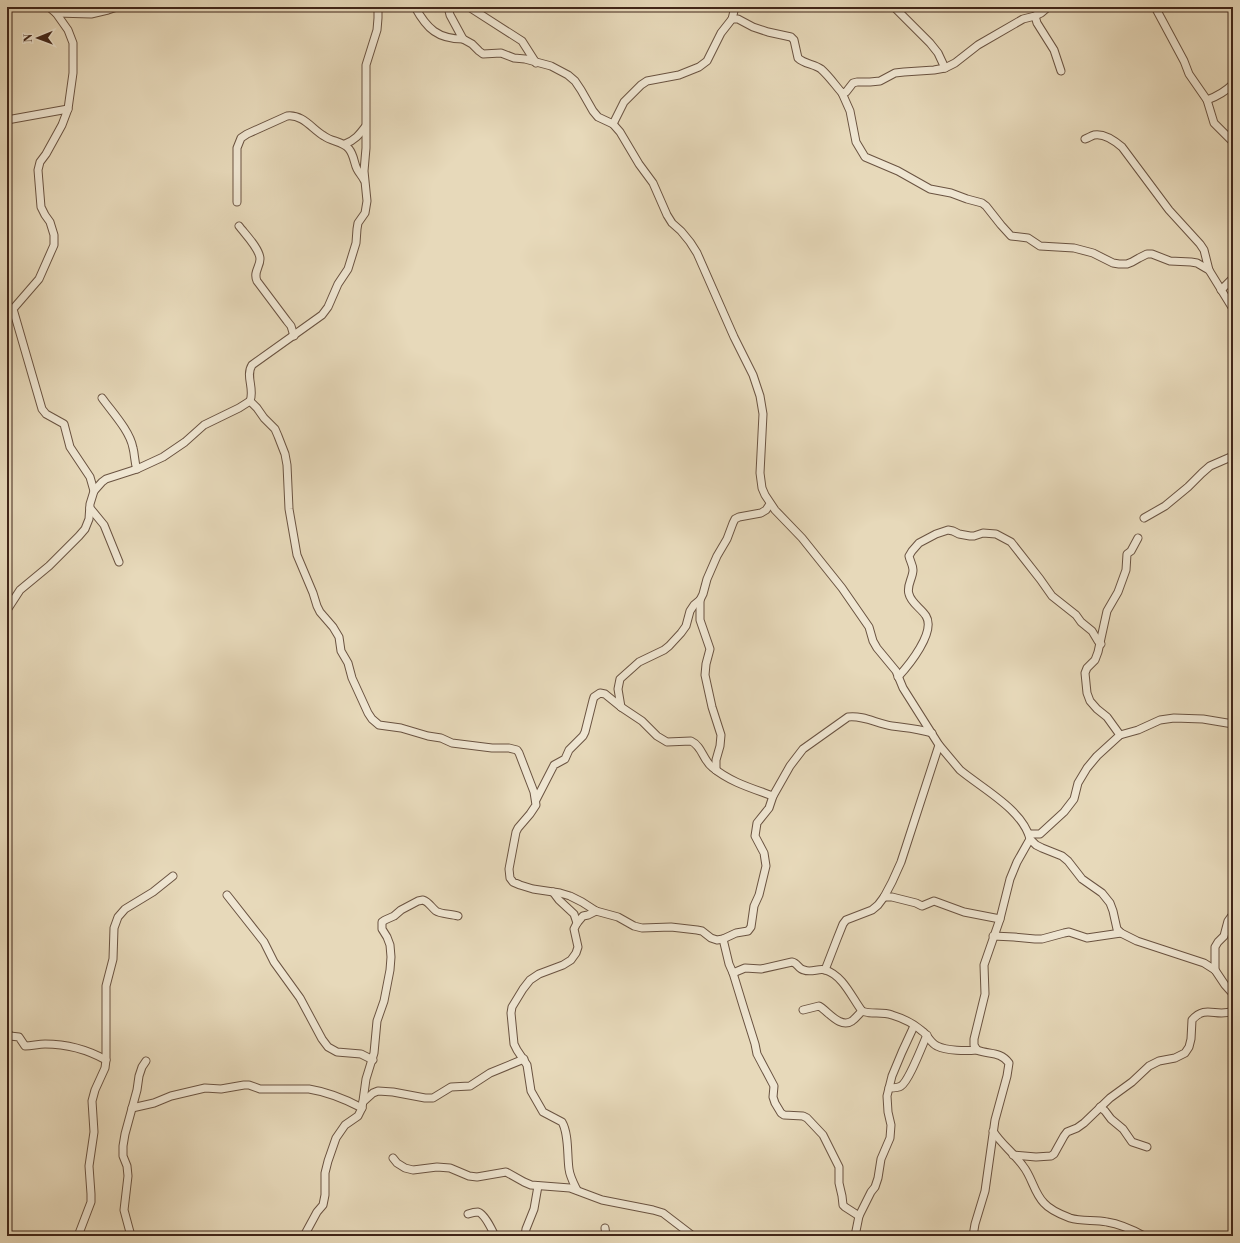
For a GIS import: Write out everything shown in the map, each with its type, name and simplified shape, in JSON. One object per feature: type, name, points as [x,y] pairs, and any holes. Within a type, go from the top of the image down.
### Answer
[{"type":"street","points":[[49,7],[56,13],[68,30],[73,43],[73,73],[68,109],[62,125],[40,162],[38,170],[41,207],[50,222],[54,235],[54,245],[39,279],[13,309],[41,406],[46,414],[64,424],[70,447],[90,476],[94,491]]},
{"type":"street","points":[[56,13],[91,14],[117,7]]},
{"type":"street","points":[[7,610],[20,590],[49,566],[79,536],[87,525],[91,499],[94,491],[106,479],[155,462],[185,442],[204,425],[250,401],[252,393],[249,373],[252,365],[294,336],[322,314],[328,307],[338,284],[348,269],[356,243],[356,229],[365,213],[367,201],[364,180],[366,65],[377,30],[378,7]]},
{"type":"street","points":[[415,7],[430,28],[443,37],[463,39],[472,44],[483,54],[501,53],[514,58],[525,59],[551,66],[568,75],[581,90],[593,111],[598,116],[613,124],[638,164],[653,183],[672,223],[681,231],[697,253],[734,337],[753,375],[760,396],[763,414],[760,474],[765,496],[770,504],[802,538],[842,588],[869,627],[873,641],[877,648],[893,667],[903,688],[939,745],[960,770],[1014,812],[1036,845],[1062,856],[1068,861],[1082,879],[1102,892],[1110,903],[1117,929],[1137,941],[1204,963],[1215,970],[1233,994]]},
{"type":"street","points":[[469,7],[522,41],[536,63]]},
{"type":"street","points":[[613,124],[624,102],[641,84],[647,80],[679,76],[699,66],[707,60],[721,33],[732,19],[735,7]]},
{"type":"street","points":[[894,7],[930,43],[938,53],[945,68]]},
{"type":"street","points":[[842,93],[846,92],[853,83],[880,81],[900,72],[945,68],[955,63],[978,45],[1004,29],[1023,19],[1041,14],[1048,7]]},
{"type":"street","points":[[1155,7],[1187,67],[1189,74],[1207,100],[1214,123],[1233,142]]},
{"type":"street","points":[[447,9],[463,39]]},
{"type":"street","points":[[1035,16],[1054,50],[1061,71]]},
{"type":"street","points":[[732,19],[738,19],[753,27],[791,37],[794,40],[798,58],[820,68],[842,93],[850,111],[856,142],[865,157],[898,171],[930,189],[951,193],[967,199],[982,202],[1011,236],[1028,238],[1040,246],[1074,248],[1093,253],[1113,263],[1119,264],[1127,264],[1143,256],[1152,254],[1170,261],[1197,263],[1208,270],[1233,309]]},
{"type":"street","points":[[1207,100],[1222,94],[1233,84]]},
{"type":"street","points":[[7,120],[68,109]]},
{"type":"street","points":[[237,202],[237,148],[241,138],[279,118],[292,115],[301,118],[324,136],[345,144],[353,154],[358,171],[364,180]]},
{"type":"street","points":[[345,144],[354,140],[360,135],[366,126]]},
{"type":"street","points":[[1085,139],[1095,134],[1113,140],[1122,147],[1169,210],[1200,244],[1206,256],[1208,270]]},
{"type":"street","points":[[239,226],[255,246],[259,254],[260,259],[255,277],[256,281],[291,326],[294,336]]},
{"type":"street","points":[[1221,290],[1233,278]]},
{"type":"street","points":[[102,398],[134,448],[134,461],[137,469]]},
{"type":"street","points":[[250,401],[264,418],[276,429],[285,454],[287,465],[289,509],[297,555],[313,592],[317,606],[323,617],[332,626],[339,637],[341,651],[348,663],[352,678],[372,719],[379,725],[401,728],[441,738],[452,744],[509,748],[517,750],[536,800]]},
{"type":"street","points":[[1144,518],[1164,506],[1188,487],[1210,466],[1233,456]]},
{"type":"street","points":[[621,707],[618,690],[620,679],[638,662],[664,650],[669,646],[686,626],[690,611],[700,600],[703,594],[707,579],[717,556],[727,539],[732,523],[739,517],[761,513],[766,510],[770,504]]},
{"type":"street","points":[[90,508],[104,525],[119,562]]},
{"type":"street","points":[[898,676],[909,666],[925,638],[929,623],[926,615],[908,593],[913,570],[909,556],[919,543],[936,534],[948,530],[953,530],[959,534],[970,536],[983,533],[996,534],[1011,542],[1052,596],[1076,615],[1081,622],[1092,631],[1101,644]]},
{"type":"street","points":[[1120,735],[1107,717],[1094,705],[1087,693],[1085,673],[1087,668],[1095,660],[1101,644],[1107,611],[1118,592],[1126,570],[1127,554],[1138,538]]},
{"type":"street","points":[[700,600],[700,620],[710,649],[705,675],[712,707],[721,735],[716,760],[716,770]]},
{"type":"street","points":[[773,796],[730,780],[710,766],[694,742],[667,742],[657,736],[642,721],[603,693],[600,693],[594,697],[585,732],[569,750],[565,759],[554,765],[536,800],[534,809],[516,832],[509,875],[513,882],[520,885],[533,889],[560,893],[582,902],[596,911],[618,917],[634,926],[642,928],[671,927],[697,930],[702,931],[711,938],[717,940],[736,933],[748,931],[751,928],[754,906],[759,895],[766,866],[764,854],[755,836],[756,826],[760,817],[769,808],[773,796],[790,766],[803,749],[848,718],[859,717],[891,726],[919,729],[932,734]]},
{"type":"street","points":[[977,1050],[974,1045],[974,1039],[985,994],[984,965],[1000,919],[1010,879],[1030,837],[1040,834],[1064,812],[1074,799],[1078,783],[1087,768],[1097,756],[1120,735],[1138,730],[1160,720],[1174,718],[1203,719],[1233,724]]},
{"type":"street","points":[[825,970],[843,924],[846,920],[872,910],[884,897],[901,862],[939,745]]},
{"type":"street","points":[[78,1236],[91,1202],[92,1194],[89,1166],[94,1132],[92,1101],[95,1090],[105,1068],[106,986],[113,959],[114,928],[118,917],[125,909],[153,892],[173,876]]},
{"type":"street","points":[[552,892],[574,914],[577,923]]},
{"type":"street","points":[[227,895],[264,942],[274,962],[300,998],[322,1039],[328,1047],[337,1052],[361,1054],[373,1060]]},
{"type":"street","points":[[884,897],[896,898],[922,906],[934,901],[964,912],[1000,919]]},
{"type":"street","points":[[304,1236],[317,1212],[323,1205],[325,1195],[325,1173],[336,1138],[345,1125],[358,1116],[362,1105],[366,1079],[373,1060],[377,1021],[391,964],[390,945],[382,929],[382,922],[394,916],[401,910],[423,900],[431,905],[436,911],[443,914],[458,916]]},
{"type":"street","points":[[577,1190],[569,1171],[564,1124],[543,1112],[531,1091],[527,1065],[514,1044],[511,1018],[512,1007],[530,980],[539,974],[563,965],[571,960],[578,947],[574,930],[577,923],[584,916],[596,911]]},
{"type":"street","points":[[1215,970],[1215,947],[1224,936],[1228,921],[1233,914]]},
{"type":"street","points":[[993,936],[1035,939],[1058,933],[1069,932],[1087,938],[1122,933]]},
{"type":"street","points":[[723,939],[729,964],[757,1054],[774,1086],[774,1103],[784,1115],[803,1116],[807,1118],[823,1135],[839,1167],[839,1183],[843,1205],[859,1216]]},
{"type":"street","points":[[733,973],[745,968],[761,969],[792,962],[797,963],[804,971],[825,970],[842,981],[862,1011]]},
{"type":"street","points":[[803,1010],[818,1006],[835,1020],[847,1022],[852,1021],[862,1011]]},
{"type":"street","points":[[862,1011],[891,1014],[922,1031],[932,1042],[942,1048],[965,1051],[977,1050],[1000,1054],[1009,1062],[1007,1076],[993,1131],[985,1192],[974,1224],[973,1236]]},
{"type":"street","points":[[1013,1155],[1036,1157],[1051,1156],[1054,1154],[1064,1136],[1068,1132],[1084,1123],[1110,1098],[1132,1082],[1149,1066],[1159,1061],[1175,1058],[1185,1053],[1189,1047],[1191,1039],[1192,1020],[1198,1014],[1202,1012],[1224,1013],[1233,1011]]},
{"type":"street","points":[[855,1236],[859,1216],[868,1196],[877,1184],[881,1159],[890,1138],[891,1125],[886,1096],[892,1076],[914,1026]]},
{"type":"street","points":[[7,1031],[10,1036],[19,1037],[25,1046],[42,1044],[78,1049],[106,1060]]},
{"type":"street","points":[[889,1088],[902,1085],[910,1075],[927,1035]]},
{"type":"street","points":[[362,1105],[373,1093],[378,1091],[393,1092],[420,1098],[433,1098],[452,1087],[470,1086],[490,1073],[524,1059]]},
{"type":"street","points":[[131,1236],[124,1210],[128,1176],[127,1166],[123,1156],[123,1146],[142,1067],[146,1061]]},
{"type":"street","points":[[132,1108],[154,1103],[171,1096],[205,1088],[221,1089],[244,1085],[249,1085],[260,1089],[316,1090],[330,1093],[362,1105]]},
{"type":"street","points":[[1100,1107],[1123,1129],[1132,1142],[1147,1147]]},
{"type":"street","points":[[993,1131],[998,1140],[1024,1166],[1044,1204],[1070,1218],[1083,1221],[1106,1222],[1121,1226],[1144,1236]]},
{"type":"street","points":[[393,1158],[397,1163],[405,1168],[413,1170],[437,1167],[450,1168],[469,1176],[477,1177],[506,1172],[524,1182],[538,1186],[570,1188],[602,1200],[663,1213],[693,1236]]},
{"type":"street","points":[[525,1236],[526,1229],[534,1209],[538,1186]]},
{"type":"street","points":[[468,1214],[476,1212],[482,1214],[495,1236]]},
{"type":"street","points":[[605,1228],[606,1236]]}]
